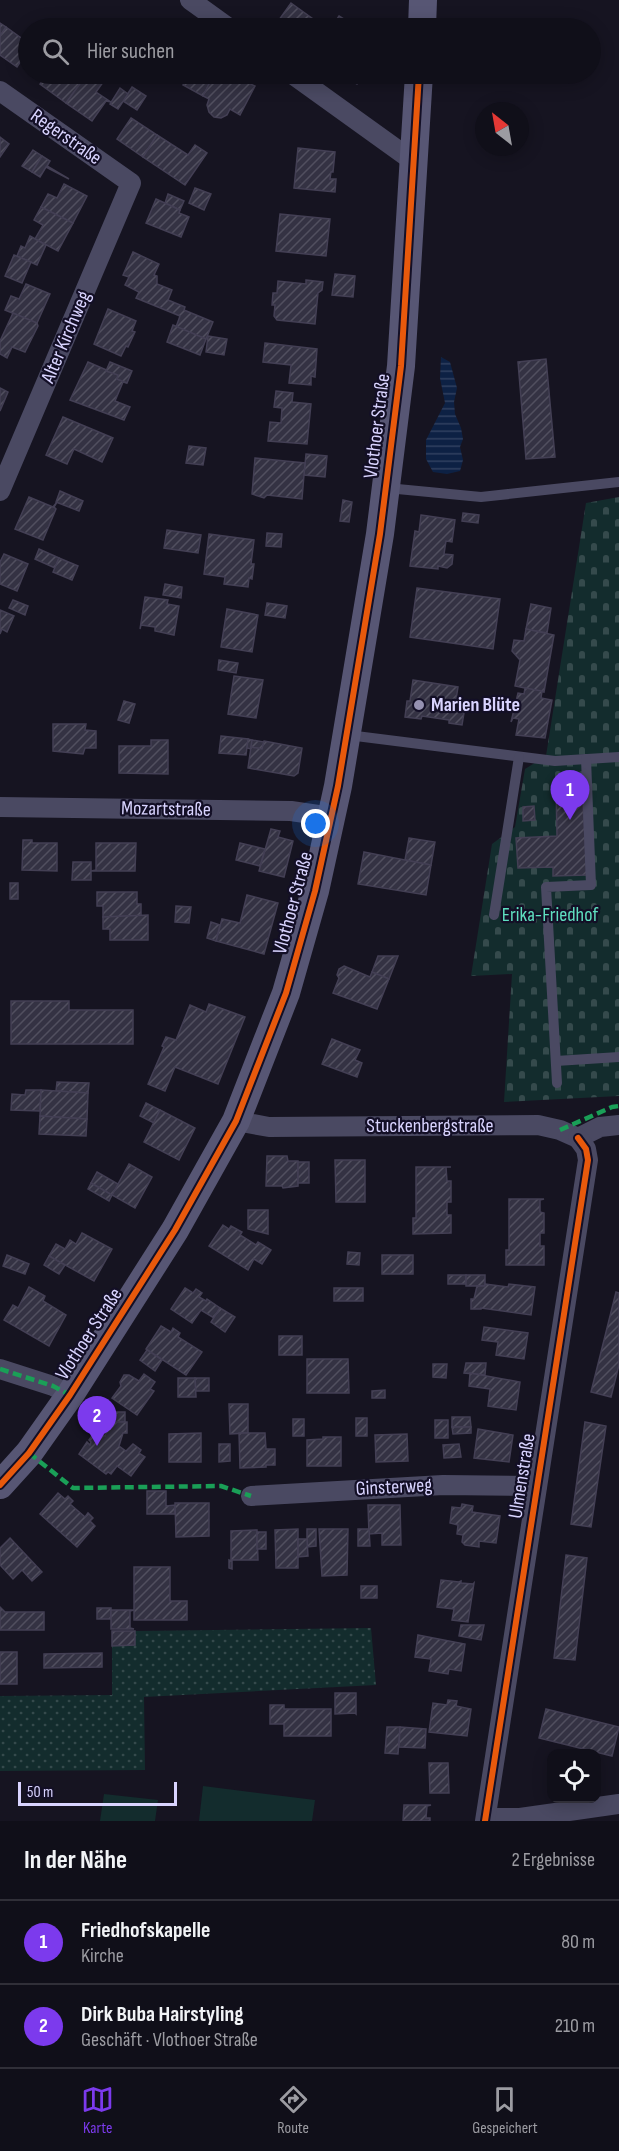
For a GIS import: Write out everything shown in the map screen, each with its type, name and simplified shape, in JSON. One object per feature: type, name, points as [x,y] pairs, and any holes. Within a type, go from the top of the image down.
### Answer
[{"type":"street","points":[[422,18],[423,0]]},
{"type":"street","points":[[194,1],[217,18]]},
{"type":"street","points":[[306,84],[413,161]]},
{"type":"street","name":"Vlothoer Straße","points":[[0,1485],[28,1453],[70,1395],[175,1230],[236,1121],[286,993],[315,891],[332,817],[387,488],[401,366],[418,84]]},
{"type":"street","name":"Regerstraße","points":[[0,91],[131,183]]},
{"type":"street","name":"Alter Kirchweg","points":[[0,491],[131,183]]},
{"type":"street","name":"Mozartstraße","points":[[0,807],[291,811],[332,817]]},
{"type":"street","name":"Stuckenbergstraße","points":[[236,1121],[269,1127],[538,1125],[560,1130],[578,1138]]},
{"type":"street","points":[[578,1138],[600,1127],[619,1125]]},
{"type":"street","name":"Ulmenstraße","points":[[486,1820],[588,1160],[586,1149],[578,1138]]},
{"type":"street","points":[[0,1369],[52,1386],[70,1395]]},
{"type":"street","name":"Ginsterweg","points":[[251,1496],[443,1485],[537,1486]]},
{"type":"street","points":[[486,1820],[520,1818],[619,1804]]},
{"type":"lane","points":[[387,488],[481,497],[619,482]]},
{"type":"lane","points":[[347,735],[555,761],[619,757]]},
{"type":"lane","points":[[494,915],[519,757]]},
{"type":"lane","points":[[557,1083],[546,888],[591,885],[585,759]]},
{"type":"lane","points":[[556,1061],[619,1057]]},
{"type":"green space","name":"Erika-Friedhof","points":[[619,497],[619,1096],[504,1102],[512,974],[471,976],[492,844],[515,827],[525,769],[546,756],[586,503]]},
{"type":"green space","points":[[371,1628],[376,1685],[144,1697],[145,1770],[0,1771],[0,1696],[112,1695],[112,1646],[135,1645],[135,1631]]},
{"type":"green space","points":[[203,1786],[315,1800],[312,1821],[199,1821]]},
{"type":"green space","points":[[104,1794],[158,1800],[155,1821],[100,1821]]},
{"type":"water","points":[[441,357],[450,362],[457,388],[454,402],[455,414],[463,439],[460,447],[463,460],[460,471],[447,474],[433,472],[426,459],[426,440],[445,403],[440,378]]},
{"type":"building","points":[[291,3],[312,18],[280,18]]},
{"type":"building","points":[[0,23],[6,27],[0,36]]},
{"type":"building","points":[[6,27],[18,36],[17,67],[0,55],[0,36]]},
{"type":"building","points":[[40,84],[80,84],[66,103]]},
{"type":"building","points":[[80,84],[102,84],[96,92],[111,102],[106,101],[92,121],[66,103]]},
{"type":"building","points":[[184,84],[209,84],[203,96]]},
{"type":"building","points":[[209,84],[251,84],[255,86],[240,115],[230,109],[227,115],[221,118],[214,117],[207,105],[209,99],[203,96]]},
{"type":"building","points":[[132,87],[146,96],[137,110],[123,101]]},
{"type":"building","points":[[120,88],[128,94],[118,109],[110,104]]},
{"type":"building","points":[[131,118],[157,135],[143,157],[117,139]]},
{"type":"building","points":[[157,135],[188,155],[195,145],[207,153],[185,185],[143,157]]},
{"type":"building","points":[[0,137],[9,144],[0,157]]},
{"type":"building","points":[[298,148],[335,152],[330,179],[336,179],[335,192],[294,188]]},
{"type":"building","points":[[33,150],[42,156],[32,172],[22,166]]},
{"type":"building","points":[[42,156],[50,161],[47,166],[69,179],[46,167],[40,177],[32,172]]},
{"type":"building","points":[[64,184],[87,196],[73,223],[41,207],[48,194],[57,198]]},
{"type":"building","points":[[195,188],[211,194],[204,210],[189,203]]},
{"type":"building","points":[[168,194],[184,201],[180,210],[165,203]]},
{"type":"building","points":[[156,199],[180,210],[179,213],[189,217],[181,237],[146,223]]},
{"type":"building","points":[[41,207],[73,223],[58,251],[35,239],[43,225],[34,220]]},
{"type":"building","points":[[280,214],[330,219],[326,256],[276,251]]},
{"type":"building","points":[[30,236],[46,245],[37,265],[17,256],[21,246],[25,248]]},
{"type":"building","points":[[133,252],[159,264],[154,275],[157,276],[157,284],[172,290],[168,300],[185,307],[184,310],[213,322],[206,339],[176,327],[180,316],[136,298],[139,292],[125,285],[129,277],[123,275]]},
{"type":"building","points":[[14,255],[31,262],[22,283],[5,276]]},
{"type":"building","points":[[335,274],[355,276],[353,297],[332,295]]},
{"type":"building","points":[[306,280],[323,282],[322,290],[318,293],[315,324],[277,320],[274,316],[275,305],[272,305],[273,293],[277,293],[278,281],[306,284]]},
{"type":"building","points":[[26,284],[50,294],[37,323],[5,310],[11,296],[19,299]]},
{"type":"building","points":[[108,309],[136,321],[132,331],[135,332],[121,356],[94,344]]},
{"type":"building","points":[[13,313],[37,323],[38,326],[25,352],[12,347],[7,358],[0,354],[0,341]]},
{"type":"building","points":[[173,325],[206,339],[200,355],[167,342]]},
{"type":"building","points":[[208,336],[227,339],[224,355],[206,352]]},
{"type":"building","points":[[265,343],[317,349],[315,377],[311,376],[311,385],[289,383],[291,365],[263,362]]},
{"type":"building","points":[[546,359],[555,457],[526,459],[518,362]]},
{"type":"building","points":[[88,362],[118,375],[117,379],[127,383],[123,382],[115,401],[130,407],[124,420],[70,400]]},
{"type":"building","points":[[110,362],[132,371],[127,383],[117,379],[118,375],[106,371]]},
{"type":"building","points":[[0,388],[8,392],[0,411]]},
{"type":"building","points":[[276,391],[293,393],[292,402],[311,404],[307,444],[268,441],[270,422],[281,423],[282,408],[274,407]]},
{"type":"building","points":[[63,417],[113,438],[102,462],[74,449],[67,464],[46,455]]},
{"type":"building","points":[[189,446],[206,448],[203,465],[186,463]]},
{"type":"building","points":[[306,454],[327,456],[325,477],[304,475]]},
{"type":"building","points":[[255,458],[305,463],[302,499],[267,495],[264,498],[252,494]]},
{"type":"building","points":[[60,491],[83,501],[79,511],[56,502]]},
{"type":"building","points":[[29,497],[53,507],[57,502],[43,540],[15,529]]},
{"type":"building","points":[[343,500],[352,502],[349,522],[340,521]]},
{"type":"building","points":[[463,513],[479,515],[478,523],[462,521]]},
{"type":"building","points":[[421,515],[455,520],[452,542],[446,541],[444,554],[453,555],[452,564],[447,568],[410,566],[415,531],[419,532]]},
{"type":"building","points":[[167,530],[201,535],[198,553],[164,548]]},
{"type":"building","points":[[267,533],[282,534],[281,547],[266,546]]},
{"type":"building","points":[[209,534],[254,540],[251,564],[254,564],[252,579],[249,578],[248,587],[224,584],[225,577],[204,574]]},
{"type":"building","points":[[39,549],[59,558],[55,568],[35,559]]},
{"type":"building","points":[[4,554],[28,564],[17,591],[0,584],[0,562]]},
{"type":"building","points":[[59,558],[78,566],[72,580],[53,572]]},
{"type":"building","points":[[165,584],[182,587],[181,598],[163,595]]},
{"type":"building","points":[[417,588],[500,599],[493,649],[410,637]]},
{"type":"building","points":[[145,597],[168,600],[167,604],[179,606],[174,635],[155,631],[155,627],[141,625],[140,629]]},
{"type":"building","points":[[13,600],[28,606],[25,615],[9,608]]},
{"type":"building","points":[[267,603],[287,606],[285,618],[265,615]]},
{"type":"building","points":[[531,604],[551,608],[547,633],[526,629]]},
{"type":"building","points":[[227,609],[258,615],[252,652],[221,647]]},
{"type":"building","points":[[0,610],[14,616],[7,632],[2,629],[0,634]]},
{"type":"building","points":[[526,629],[554,635],[544,692],[515,686],[520,660],[512,651],[514,640],[524,641]]},
{"type":"building","points":[[219,660],[238,663],[236,673],[218,670]]},
{"type":"building","points":[[234,676],[263,680],[256,718],[228,714]]},
{"type":"building","points":[[413,680],[458,687],[455,706],[465,707],[462,725],[449,723],[449,720],[422,716],[421,719],[405,717]]},
{"type":"building","points":[[525,688],[542,691],[541,698],[552,700],[545,738],[516,735],[519,719],[513,718],[511,722],[518,693],[524,694]]},
{"type":"building","points":[[124,701],[135,704],[129,723],[118,720]]},
{"type":"building","points":[[53,724],[86,724],[85,730],[96,731],[96,748],[85,748],[83,754],[53,751]]},
{"type":"building","points":[[221,736],[248,739],[246,755],[219,753]]},
{"type":"building","points":[[248,739],[252,740],[251,749],[247,748]]},
{"type":"building","points":[[151,740],[168,740],[168,774],[119,773],[119,746],[151,746]]},
{"type":"building","points":[[252,740],[264,742],[262,749],[251,747]]},
{"type":"building","points":[[264,741],[302,748],[298,773],[294,776],[248,768],[251,747],[262,749]]},
{"type":"building","points":[[582,786],[587,875],[553,876],[553,867],[518,868],[516,838],[557,836],[556,787]]},
{"type":"building","points":[[534,806],[535,820],[523,821],[523,807]]},
{"type":"building","points":[[271,829],[280,831],[278,837],[293,841],[284,877],[259,871]]},
{"type":"building","points":[[409,838],[435,842],[431,865],[405,860]]},
{"type":"building","points":[[23,840],[32,840],[32,843],[57,843],[57,871],[22,870]]},
{"type":"building","points":[[96,843],[136,843],[135,871],[91,871],[96,870]]},
{"type":"building","points":[[240,843],[265,849],[260,866],[236,860]]},
{"type":"building","points":[[364,852],[431,865],[426,895],[358,884]]},
{"type":"building","points":[[73,862],[91,862],[91,880],[72,880]]},
{"type":"building","points":[[10,883],[18,883],[18,899],[10,899]]},
{"type":"building","points":[[97,892],[137,892],[137,904],[141,904],[141,916],[103,917],[103,906],[97,906]]},
{"type":"building","points":[[247,895],[278,903],[264,954],[216,941],[222,919],[240,923]]},
{"type":"building","points":[[176,906],[191,907],[189,923],[175,922]]},
{"type":"building","points":[[148,915],[148,940],[110,940],[110,929],[103,929],[103,917]]},
{"type":"building","points":[[211,922],[220,925],[216,941],[207,938]]},
{"type":"building","points":[[378,956],[398,956],[389,979],[372,972]]},
{"type":"building","points":[[344,966],[370,977],[372,972],[389,979],[377,1009],[333,993],[339,978],[337,975],[339,969]]},
{"type":"building","points":[[11,1001],[69,1001],[69,1010],[133,1010],[133,1044],[11,1044]]},
{"type":"building","points":[[209,1004],[245,1017],[218,1084],[175,1067],[165,1091],[148,1084],[166,1037],[176,1040],[190,1005],[206,1012]]},
{"type":"building","points":[[332,1039],[360,1050],[355,1060],[362,1063],[357,1077],[322,1064]]},
{"type":"building","points":[[57,1082],[89,1083],[88,1093],[56,1091]]},
{"type":"building","points":[[26,1090],[41,1090],[40,1111],[11,1110],[12,1094],[25,1095]]},
{"type":"building","points":[[41,1090],[88,1093],[87,1119],[40,1116]]},
{"type":"building","points":[[146,1103],[160,1110],[154,1123],[140,1116]]},
{"type":"building","points":[[160,1110],[195,1128],[179,1160],[144,1142]]},
{"type":"building","points":[[40,1116],[87,1119],[86,1136],[39,1134]]},
{"type":"building","points":[[267,1156],[287,1156],[288,1161],[298,1161],[298,1186],[283,1188],[282,1186],[266,1186]]},
{"type":"building","points":[[335,1160],[365,1160],[365,1202],[336,1202]]},
{"type":"building","points":[[298,1162],[309,1162],[309,1183],[298,1183]]},
{"type":"building","points":[[129,1164],[152,1177],[135,1208],[112,1195]]},
{"type":"building","points":[[416,1167],[446,1167],[447,1181],[451,1181],[451,1202],[447,1202],[447,1215],[451,1215],[451,1233],[413,1234],[413,1218],[416,1218]]},
{"type":"building","points":[[97,1172],[118,1184],[112,1195],[91,1183]]},
{"type":"building","points":[[91,1183],[112,1195],[109,1201],[88,1189]]},
{"type":"building","points":[[509,1199],[544,1199],[540,1200],[540,1212],[544,1213],[544,1233],[540,1233],[540,1246],[544,1246],[544,1265],[506,1265],[506,1250],[509,1250]]},
{"type":"building","points":[[248,1210],[268,1210],[268,1234],[248,1229]]},
{"type":"building","points":[[223,1225],[229,1229],[231,1226],[242,1232],[240,1235],[256,1245],[258,1242],[271,1250],[262,1264],[254,1259],[248,1270],[209,1246]]},
{"type":"building","points":[[82,1233],[112,1249],[94,1281],[49,1256],[56,1244],[65,1249],[70,1240],[76,1244]]},
{"type":"building","points":[[348,1252],[360,1253],[359,1265],[347,1264]]},
{"type":"building","points":[[7,1255],[29,1264],[25,1274],[3,1266]]},
{"type":"building","points":[[382,1255],[413,1255],[413,1274],[382,1274]]},
{"type":"building","points":[[49,1256],[65,1265],[59,1274],[44,1265]]},
{"type":"building","points":[[448,1275],[466,1275],[466,1284],[448,1284]]},
{"type":"building","points":[[466,1275],[485,1275],[485,1286],[466,1286]]},
{"type":"building","points":[[485,1284],[535,1287],[531,1315],[481,1308],[471,1309],[471,1299],[474,1299],[477,1286],[485,1286]]},
{"type":"building","points":[[29,1287],[45,1296],[43,1301],[66,1315],[49,1346],[4,1320],[13,1305],[18,1308]]},
{"type":"building","points":[[185,1288],[193,1293],[196,1289],[202,1293],[199,1297],[206,1301],[207,1299],[220,1308],[214,1318],[201,1310],[192,1323],[171,1309]]},
{"type":"building","points":[[334,1288],[363,1288],[363,1301],[334,1301]]},
{"type":"building","points":[[616,1292],[619,1293],[619,1365],[611,1397],[591,1392]]},
{"type":"building","points":[[220,1308],[235,1317],[225,1332],[211,1322]]},
{"type":"building","points":[[161,1326],[171,1332],[173,1328],[180,1333],[178,1337],[202,1352],[186,1375],[146,1349]]},
{"type":"building","points":[[484,1327],[528,1333],[524,1359],[496,1355],[498,1342],[482,1340]]},
{"type":"building","points":[[279,1336],[302,1336],[302,1355],[279,1355]]},
{"type":"building","points":[[147,1350],[162,1360],[155,1371],[140,1360]]},
{"type":"building","points":[[307,1359],[348,1359],[349,1393],[307,1393]]},
{"type":"building","points":[[466,1363],[486,1363],[485,1375],[464,1373]]},
{"type":"building","points":[[433,1364],[447,1364],[446,1378],[433,1377]]},
{"type":"building","points":[[470,1373],[520,1382],[516,1410],[488,1406],[490,1389],[469,1386]]},
{"type":"building","points":[[144,1374],[155,1382],[150,1389],[154,1391],[137,1415],[112,1398],[121,1386],[120,1382],[124,1375],[129,1375],[139,1381]]},
{"type":"building","points":[[178,1378],[195,1378],[196,1397],[178,1397]]},
{"type":"building","points":[[195,1378],[209,1378],[209,1391],[196,1391]]},
{"type":"building","points":[[385,1390],[385,1398],[372,1398],[372,1391]]},
{"type":"building","points":[[229,1404],[248,1404],[248,1433],[230,1434]]},
{"type":"building","points":[[108,1412],[125,1412],[125,1422],[108,1422]]},
{"type":"building","points":[[452,1417],[470,1417],[471,1427],[452,1427]]},
{"type":"building","points":[[356,1418],[367,1418],[367,1436],[356,1436]]},
{"type":"building","points":[[293,1419],[304,1419],[304,1436],[293,1436]]},
{"type":"building","points":[[435,1420],[448,1420],[448,1438],[435,1438]]},
{"type":"building","points":[[108,1422],[127,1422],[127,1433],[123,1433],[119,1446],[126,1451],[133,1444],[141,1450],[139,1453],[145,1457],[131,1476],[117,1466],[111,1474],[108,1472],[106,1474],[79,1454],[87,1442],[90,1445],[89,1440],[96,1430],[105,1436]]},
{"type":"building","points":[[585,1422],[606,1426],[591,1527],[571,1524]]},
{"type":"building","points":[[452,1427],[471,1427],[471,1433],[453,1434]]},
{"type":"building","points":[[478,1429],[513,1435],[509,1462],[474,1458]]},
{"type":"building","points":[[201,1433],[201,1462],[169,1462],[169,1434]]},
{"type":"building","points":[[239,1433],[265,1433],[266,1449],[275,1449],[275,1465],[240,1468]]},
{"type":"building","points":[[407,1434],[408,1461],[376,1462],[375,1435]]},
{"type":"building","points":[[323,1437],[341,1437],[341,1466],[307,1466],[307,1440],[323,1439]]},
{"type":"building","points":[[219,1444],[230,1444],[230,1461],[219,1462]]},
{"type":"building","points":[[459,1444],[461,1457],[444,1458],[443,1445]]},
{"type":"building","points":[[147,1491],[166,1491],[166,1506],[175,1505],[175,1514],[147,1514]]},
{"type":"building","points":[[58,1493],[65,1499],[68,1496],[73,1501],[70,1504],[85,1517],[88,1513],[93,1518],[90,1521],[95,1526],[77,1547],[40,1514]]},
{"type":"building","points":[[175,1503],[209,1503],[209,1536],[176,1537]]},
{"type":"building","points":[[462,1504],[473,1506],[472,1512],[500,1516],[496,1543],[479,1541],[479,1547],[465,1545],[462,1542],[463,1535],[457,1534],[458,1525],[450,1523],[452,1507],[461,1508]]},
{"type":"building","points":[[368,1505],[400,1505],[401,1545],[382,1545],[382,1533],[369,1534]]},
{"type":"building","points":[[298,1529],[298,1568],[276,1568],[275,1530]]},
{"type":"building","points":[[307,1529],[316,1529],[316,1546],[307,1547]]},
{"type":"building","points":[[319,1529],[348,1529],[347,1575],[322,1576]]},
{"type":"building","points":[[358,1529],[369,1529],[370,1546],[358,1546]]},
{"type":"building","points":[[257,1530],[258,1560],[232,1560],[232,1569],[229,1568],[231,1531]]},
{"type":"building","points":[[257,1532],[266,1532],[266,1549],[257,1549]]},
{"type":"building","points":[[10,1538],[42,1572],[32,1581],[22,1570],[13,1579],[0,1565],[0,1548]]},
{"type":"building","points":[[298,1539],[307,1539],[308,1556],[298,1557]]},
{"type":"building","points":[[566,1555],[587,1558],[575,1660],[554,1658]]},
{"type":"building","points":[[134,1567],[170,1567],[170,1601],[187,1601],[187,1620],[134,1620]]},
{"type":"building","points":[[441,1580],[474,1583],[468,1622],[452,1620],[454,1609],[437,1607]]},
{"type":"building","points":[[361,1586],[377,1586],[377,1598],[361,1598]]},
{"type":"building","points":[[0,1607],[5,1612],[44,1612],[44,1630],[0,1630]]},
{"type":"building","points":[[97,1608],[111,1608],[111,1619],[97,1619]]},
{"type":"building","points":[[111,1610],[134,1610],[130,1611],[130,1628],[134,1629],[111,1629]]},
{"type":"building","points":[[461,1625],[484,1625],[481,1640],[459,1636]]},
{"type":"building","points":[[112,1631],[135,1631],[135,1645],[112,1646]]},
{"type":"building","points":[[418,1635],[465,1644],[461,1671],[449,1669],[448,1674],[429,1671],[431,1659],[415,1657]]},
{"type":"building","points":[[0,1652],[17,1652],[17,1684],[0,1684]]},
{"type":"building","points":[[102,1653],[102,1667],[44,1668],[44,1654]]},
{"type":"building","points":[[335,1693],[356,1693],[356,1714],[335,1714]]},
{"type":"building","points":[[448,1700],[457,1701],[456,1706],[471,1709],[467,1736],[429,1732],[433,1703],[447,1705]]},
{"type":"building","points":[[270,1705],[284,1705],[284,1709],[331,1709],[331,1736],[284,1736],[284,1724],[270,1724]]},
{"type":"building","points":[[546,1709],[619,1727],[612,1756],[601,1753],[601,1749],[584,1749],[539,1738]]},
{"type":"building","points":[[387,1727],[400,1727],[398,1754],[385,1753]]},
{"type":"building","points":[[400,1727],[426,1729],[425,1748],[399,1747]]},
{"type":"building","points":[[429,1763],[448,1763],[449,1793],[430,1793]]},
{"type":"building","points":[[404,1805],[431,1805],[427,1806],[426,1818],[430,1818],[430,1821],[403,1821]]},
{"type":"marked path","points":[[560,1130],[619,1106]]},
{"type":"marked path","points":[[0,1369],[53,1386],[70,1395]]},
{"type":"marked path","points":[[29,1453],[73,1488],[221,1486],[251,1496]]},
{"type":"cycle path","points":[[0,1485],[29,1453],[70,1395],[175,1230],[236,1121],[286,993],[315,891],[338,786],[380,534],[401,366],[418,84]]},
{"type":"cycle path","points":[[485,1821],[588,1160],[586,1149],[578,1138]]},
{"type":"place","name":"Marien Blüte","points":[[419,705]]},
{"type":"place","name":"Friedhofskapelle","points":[[570,820]]},
{"type":"place","name":"Dirk Buba Hairstyling","points":[[97,1446]]}]
